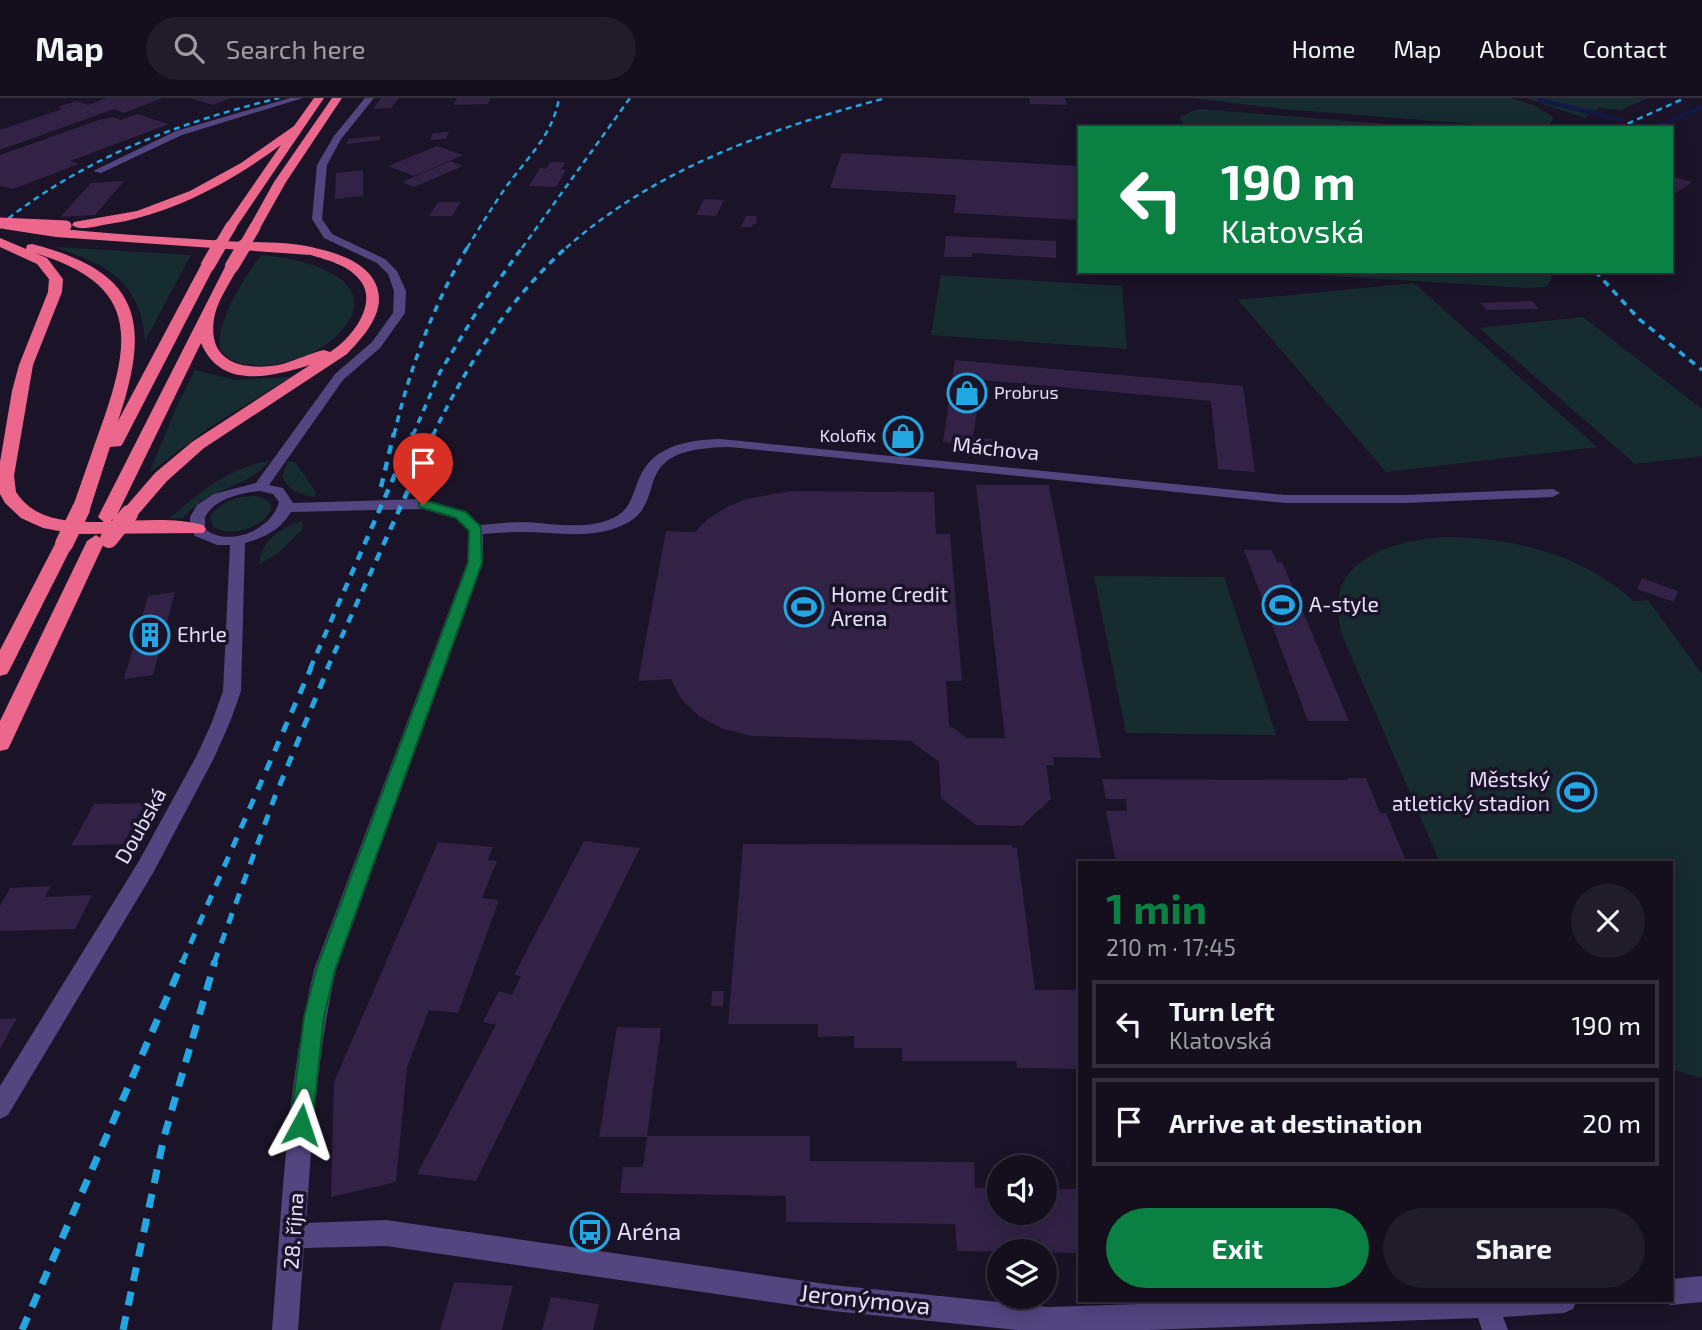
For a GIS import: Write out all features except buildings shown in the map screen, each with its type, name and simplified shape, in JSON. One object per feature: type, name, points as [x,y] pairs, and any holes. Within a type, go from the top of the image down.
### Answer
[{"type":"highway","points":[[0,669],[208,265],[290,135],[318,98]]},
{"type":"highway","points":[[103,540],[107,517],[232,266],[310,137],[337,98]]},
{"type":"highway","points":[[61,230],[138,214],[195,194],[239,171],[290,135]]},
{"type":"highway","points":[[0,224],[274,247],[326,254],[357,269],[369,282],[374,298],[366,325],[332,360],[198,445],[161,477],[103,540],[78,578],[0,743]]},
{"type":"highway","points":[[0,240],[34,247],[78,263],[100,277],[120,301],[130,331],[125,378],[81,509]]},
{"type":"highway","points":[[0,240],[34,247],[274,247]]},
{"type":"highway","points":[[34,247],[56,279],[55,292],[26,365],[6,476],[7,492],[14,503],[27,514],[48,524],[75,528],[160,526],[197,529]]},
{"type":"highway","points":[[212,304],[206,326],[211,356],[223,366],[242,370],[273,370],[305,362],[335,348],[366,325]]},
{"type":"street","points":[[98,171],[179,133],[299,98]]},
{"type":"street","points":[[260,487],[339,377],[376,345],[399,313],[400,291],[393,273],[381,261],[328,236],[317,219],[322,165],[337,138],[370,98]]},
{"type":"street","name":"Máchova","points":[[476,530],[604,527],[621,521],[637,508],[651,467],[676,448],[710,443],[1285,499],[1406,499],[1553,493]]},
{"type":"street","points":[[270,488],[284,496],[286,508],[282,516],[264,530],[238,539],[205,537],[197,529],[196,521],[207,504],[232,491],[270,488]]},
{"type":"street","points":[[286,508],[423,505],[461,515],[476,530]]},
{"type":"street","name":"28. října","points":[[285,1330],[303,1098],[314,1017],[326,970],[475,563],[476,530]]},
{"type":"street","name":"Doubská","points":[[0,1107],[146,867],[205,758],[221,722],[232,691],[238,539]]},
{"type":"street","name":"Jeronýmova","points":[[294,1236],[386,1233],[833,1298],[1048,1320],[1491,1318],[1556,1302]]},
{"type":"street","points":[[1673,1292],[1702,1289]]},
{"type":"green space","points":[[1192,98],[1511,98],[1533,105],[1552,116],[1553,120],[1548,126],[1499,126],[1282,109]]},
{"type":"green space","points":[[1525,98],[1648,98],[1621,110],[1599,108],[1585,118]]},
{"type":"green space","points":[[1198,109],[1413,126],[1185,126],[1179,117]]},
{"type":"green space","points":[[57,248],[191,255],[145,341],[137,304],[119,279],[92,261]]},
{"type":"green space","points":[[261,255],[313,265],[345,283],[353,295],[354,310],[344,328],[318,350],[288,361],[258,365],[243,364],[230,359],[220,349],[222,325],[227,312]]},
{"type":"green space","points":[[1285,273],[1549,273],[1552,277],[1547,287],[1526,288]]},
{"type":"green space","points":[[941,275],[1122,286],[1127,349],[931,335]]},
{"type":"green space","points":[[1414,283],[1597,447],[1386,472],[1238,300]]},
{"type":"green space","points":[[1583,317],[1702,409],[1702,456],[1635,464],[1479,328]]},
{"type":"green space","points":[[195,370],[235,380],[291,377],[210,427],[149,473],[176,408]]},
{"type":"green space","points":[[270,461],[250,478],[203,500],[183,518],[169,519],[215,482],[242,469]]},
{"type":"green space","points":[[288,461],[295,462],[316,492],[314,497],[295,491],[285,481],[282,476]]},
{"type":"green space","points":[[256,496],[267,501],[271,507],[261,522],[238,531],[213,527],[210,517],[224,503],[236,498]]},
{"type":"green space","points":[[303,520],[302,530],[277,554],[259,564],[268,541],[287,527]]},
{"type":"green space","name":"Městský atletický stadion","points":[[1469,538],[1520,545],[1569,560],[1592,571],[1633,601],[1648,600],[1702,674],[1702,1078],[1673,1070],[1673,861],[1439,861],[1342,635],[1338,606],[1342,585],[1363,561],[1394,546],[1428,539]]},
{"type":"green space","points":[[1094,576],[1224,577],[1276,735],[1126,733]]},
{"type":"waterway","points":[[1540,100],[1621,120]]},
{"type":"waterway","points":[[1659,126],[1702,107]]},
{"type":"railway","points":[[0,225],[64,180],[132,146],[204,119],[279,98]]},
{"type":"railway","points":[[467,248],[506,187],[545,135],[559,98]]},
{"type":"railway","points":[[522,248],[630,98]]},
{"type":"railway","points":[[566,248],[638,195],[717,154],[801,123],[886,98]]},
{"type":"railway","points":[[1622,126],[1685,98]]},
{"type":"railway","points":[[394,435],[407,385],[424,338],[444,291],[468,246]]},
{"type":"railway","points":[[413,435],[440,372],[479,308],[523,246]]},
{"type":"railway","points":[[434,433],[475,358],[508,310],[568,246]]},
{"type":"railway","points":[[1597,273],[1639,319],[1702,370]]},
{"type":"railway","points":[[381,487],[394,433]]},
{"type":"railway","points":[[310,669],[413,433]]},
{"type":"railway","points":[[327,669],[434,433]]},
{"type":"railway","points":[[182,963],[311,668]]},
{"type":"railway","points":[[214,963],[274,799],[328,668]]},
{"type":"railway","points":[[22,1330],[183,961]]},
{"type":"railway","points":[[123,1330],[164,1137],[215,961]]},
{"type":"place","name":"Probrus","points":[[967,393]]},
{"type":"place","name":"Kolofix","points":[[903,436]]},
{"type":"place","name":"A-style","points":[[1282,605]]},
{"type":"place","name":"Home Credit Arena","points":[[804,607]]},
{"type":"place","name":"Ehrle","points":[[150,635]]},
{"type":"place","name":"Městský atletický stadion","points":[[1577,792]]},
{"type":"place","name":"Aréna","points":[[590,1232]]},
{"type":"route","points":[[301,1125],[314,1017],[326,970],[475,563],[476,530],[461,515],[423,505]]}]
